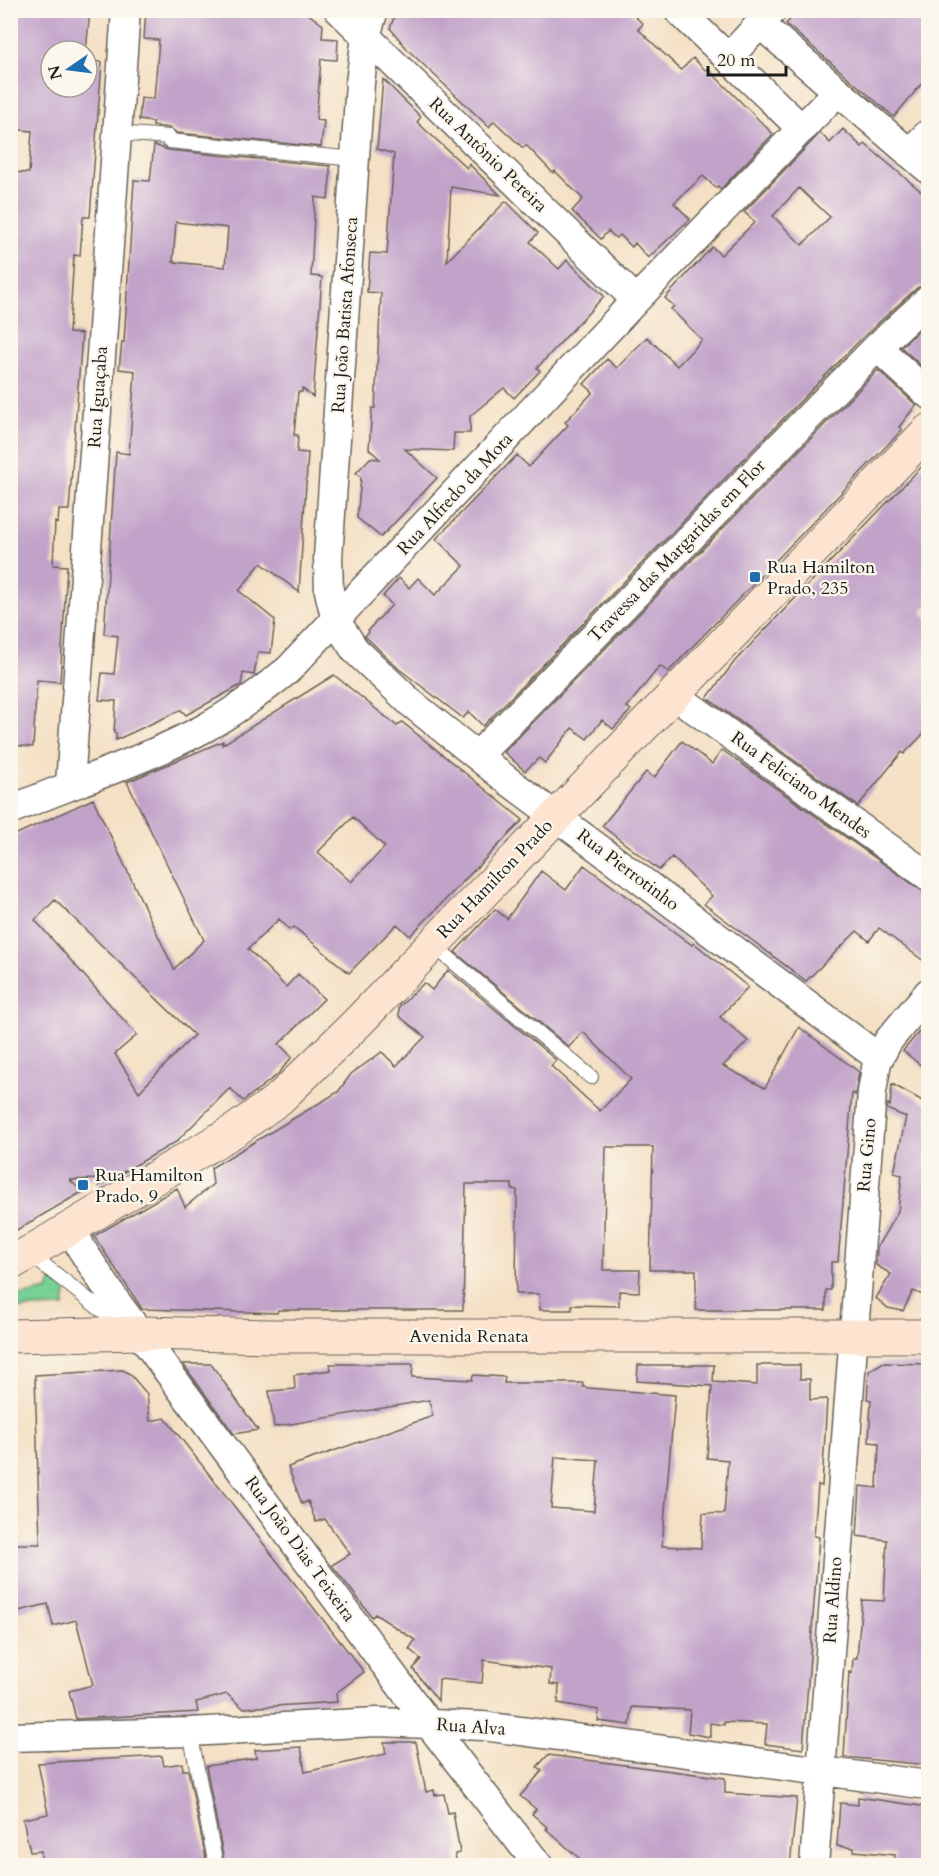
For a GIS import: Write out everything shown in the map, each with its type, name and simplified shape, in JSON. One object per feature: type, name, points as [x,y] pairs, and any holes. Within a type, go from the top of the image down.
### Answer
[{"type":"main road","name":"Rua Hamilton Prado","points":[[20,1259],[237,1129],[280,1098],[357,1023],[928,431]]},
{"type":"main road","name":"Avenida Renata","points":[[10,1336],[140,1333],[271,1336],[928,1336]]},
{"type":"street","name":"Rua Iguaçaba","points":[[70,784],[126,10]]},
{"type":"street","name":"Rua Antônio Pereira","points":[[339,10],[370,23],[636,300]]},
{"type":"street","points":[[678,10],[802,129]]},
{"type":"street","points":[[728,58],[766,17],[838,92],[922,152]]},
{"type":"street","name":"Rua João Batista Afonseca","points":[[336,621],[329,591],[328,558],[355,159],[370,23]]},
{"type":"street","name":"Rua Alfredo da Mota","points":[[10,810],[70,784],[160,750],[244,705],[288,670],[636,300],[838,92]]},
{"type":"street","name":"Travessa das Margaridas em Flor","points":[[477,756],[877,346],[928,300]]},
{"type":"street","points":[[877,346],[928,394]]},
{"type":"street","name":"Rua Pierrotinho","points":[[336,621],[355,650],[411,703],[555,816],[879,1058]]},
{"type":"street","name":"Rua Feliciano Mendes","points":[[674,694],[928,876]]},
{"type":"street","name":"Rua Gino","points":[[852,1335],[872,1092],[879,1058],[888,1041],[928,993]]},
{"type":"street","name":"Rua João Dias Teixeira","points":[[72,1226],[96,1273],[429,1724],[539,1866]]},
{"type":"street","name":"Rua Aldino","points":[[814,1866],[852,1335]]},
{"type":"street","name":"Rua Alva","points":[[10,1737],[190,1732],[376,1722],[483,1726],[928,1785]]},
{"type":"lane","points":[[117,133],[169,137],[169,141],[355,159]]},
{"type":"lane","points":[[432,944],[591,1077]]},
{"type":"lane","points":[[20,1259],[140,1333]]},
{"type":"lane","points":[[190,1732],[216,1866]]},
{"type":"green space","points":[[54,1274],[67,1286],[64,1307],[11,1309],[10,1298],[48,1290]]},
{"type":"building","points":[[10,10],[90,10],[87,39],[39,39],[39,99],[99,99],[99,62],[102,62],[90,217],[83,217],[80,256],[74,255],[69,333],[82,334],[69,510],[59,510],[58,523],[55,522],[53,565],[67,566],[60,682],[37,680],[33,747],[10,745],[10,172],[29,173],[32,131],[10,129]]},
{"type":"building","points":[[146,10],[303,10],[323,25],[322,38],[338,39],[337,60],[321,59],[316,120],[324,121],[321,147],[177,133],[170,128],[153,126],[153,122],[139,120],[141,98],[154,99],[159,40],[144,39]]},
{"type":"building","points":[[397,10],[628,10],[643,24],[638,29],[681,70],[693,58],[705,70],[708,69],[773,134],[721,189],[718,186],[716,188],[703,176],[674,203],[690,219],[648,258],[635,243],[632,247],[620,235],[616,238],[608,231],[601,239],[572,211],[583,199],[555,171],[553,173],[526,145],[523,148],[494,121],[489,127],[408,50],[390,28]]},
{"type":"building","points":[[799,10],[928,10],[928,76],[894,117],[786,24]]},
{"type":"building","points":[[383,79],[421,117],[417,122],[467,168],[469,164],[500,195],[451,187],[447,261],[506,201],[538,233],[530,242],[559,269],[567,260],[604,296],[537,368],[540,371],[514,398],[504,388],[470,416],[470,433],[454,433],[453,451],[405,449],[437,478],[381,537],[357,518],[361,477],[356,473],[370,458],[380,459],[369,449],[372,408],[375,408],[381,293],[367,292],[370,253],[387,254],[394,154],[377,149]]},
{"type":"building","points":[[843,129],[862,147],[865,144],[928,197],[928,284],[917,288],[865,335],[483,726],[469,712],[463,718],[399,669],[365,636],[392,605],[383,596],[399,578],[409,588],[418,578],[435,595],[464,566],[436,539],[517,455],[529,467],[568,425],[565,422],[593,392],[584,384],[607,359],[617,368],[647,337],[677,366],[702,340],[671,309],[674,306],[665,298],[712,247],[721,255],[755,222],[744,212],[820,133],[830,143]],"holes":[[[799,188],[830,217],[802,245],[773,216]]]},
{"type":"building","points":[[154,145],[168,150],[330,166],[328,199],[315,197],[311,276],[322,277],[313,397],[302,388],[302,392],[298,392],[294,435],[298,435],[297,452],[308,453],[299,592],[261,563],[239,591],[275,620],[271,653],[258,652],[254,675],[243,673],[241,685],[186,715],[181,710],[116,740],[116,733],[114,733],[116,701],[99,700],[102,673],[114,674],[118,636],[104,634],[116,452],[129,454],[135,371],[119,369],[122,342],[124,342],[134,180],[150,181]],"holes":[[[176,222],[228,228],[225,267],[173,262]]]},
{"type":"building","points":[[928,322],[928,372],[901,347]]},
{"type":"building","points":[[878,370],[916,405],[899,427],[902,430],[668,672],[660,666],[627,707],[631,710],[613,729],[602,720],[587,739],[572,728],[545,763],[539,758],[525,771],[504,752]]},
{"type":"building","points":[[928,460],[928,605],[922,612],[928,618],[928,729],[904,754],[902,752],[858,806],[707,698],[735,661]]},
{"type":"building","points":[[334,675],[397,726],[402,722],[523,820],[410,936],[397,924],[349,973],[294,927],[290,930],[279,919],[248,949],[286,987],[298,974],[324,999],[279,1044],[292,1057],[277,1075],[243,1101],[230,1088],[176,1142],[99,1186],[100,1179],[70,1180],[82,1192],[10,1234],[10,837],[93,799],[174,969],[204,940],[127,782],[223,741],[222,745]],"holes":[[[353,817],[385,847],[351,882],[318,852]],[[55,900],[194,1035],[139,1092],[115,1054],[137,1035],[35,920]]]},
{"type":"building","points":[[682,741],[712,764],[722,750],[928,895],[928,964],[879,928],[869,941],[857,931],[806,981],[704,904],[712,896],[672,857],[659,870],[602,826],[646,772],[654,778]]},
{"type":"building","points":[[584,865],[692,945],[694,943],[748,987],[720,1017],[748,1041],[723,1066],[765,1088],[799,1027],[859,1072],[855,1095],[852,1093],[838,1262],[831,1262],[831,1290],[826,1290],[826,1310],[696,1310],[696,1270],[650,1270],[653,1147],[606,1147],[603,1270],[640,1270],[639,1292],[619,1291],[619,1306],[572,1305],[572,1310],[540,1310],[539,1294],[516,1294],[517,1190],[512,1189],[512,1184],[466,1184],[463,1310],[278,1310],[277,1313],[142,1309],[94,1236],[177,1188],[185,1207],[213,1184],[211,1168],[338,1092],[351,1074],[382,1052],[396,1066],[425,1037],[399,1016],[399,1007],[424,983],[432,990],[448,970],[556,1060],[551,1066],[600,1111],[631,1079],[583,1032],[569,1047],[455,952],[495,909],[507,919],[541,871],[566,890]]},
{"type":"building","points":[[928,1021],[928,1071],[903,1051]]},
{"type":"building","points":[[892,1084],[928,1104],[928,1297],[913,1291],[903,1311],[888,1308],[876,1298],[891,1274],[876,1265],[877,1247],[898,1211],[902,1175],[894,1173],[906,1117],[887,1109],[888,1104],[890,1106]]},
{"type":"building","points":[[882,1363],[928,1364],[928,1765],[844,1757],[849,1672],[852,1673],[853,1658],[857,1658],[862,1600],[884,1601],[887,1540],[857,1536],[860,1486],[877,1488],[879,1443],[869,1442],[871,1400],[867,1399],[869,1371]]},
{"type":"building","points":[[183,1364],[211,1364],[258,1430],[234,1434]]},
{"type":"building","points":[[330,1364],[413,1364],[412,1377],[472,1380],[473,1375],[505,1377],[504,1383],[583,1383],[583,1387],[588,1388],[675,1395],[662,1546],[701,1548],[703,1513],[724,1514],[728,1460],[707,1458],[712,1386],[637,1381],[638,1365],[714,1365],[713,1382],[757,1385],[757,1365],[800,1365],[800,1379],[810,1379],[810,1400],[827,1399],[822,1486],[818,1485],[814,1536],[819,1537],[803,1749],[765,1744],[767,1724],[710,1723],[710,1737],[688,1733],[690,1710],[632,1707],[630,1725],[598,1721],[599,1710],[558,1703],[559,1685],[550,1684],[551,1669],[484,1660],[482,1683],[439,1679],[438,1701],[413,1669],[421,1659],[409,1649],[415,1640],[375,1614],[372,1617],[332,1565],[350,1554],[325,1519],[316,1522],[308,1501],[302,1504],[288,1467],[433,1416],[429,1400],[274,1427],[269,1391],[295,1389],[294,1375],[331,1370]],"holes":[[[555,1457],[598,1460],[594,1511],[551,1508]]]},
{"type":"building","points":[[123,1370],[130,1374],[147,1394],[150,1421],[165,1418],[364,1672],[336,1693],[337,1702],[243,1708],[227,1694],[196,1702],[198,1712],[76,1719],[69,1691],[93,1685],[76,1620],[53,1626],[48,1604],[10,1613],[10,1544],[40,1544],[35,1375]]},
{"type":"building","points":[[384,1742],[416,1742],[426,1792],[434,1790],[435,1795],[444,1794],[448,1813],[453,1812],[460,1853],[455,1854],[457,1866],[225,1866],[206,1766],[256,1758],[255,1750],[301,1747],[305,1772],[386,1754]]},
{"type":"building","points":[[548,1755],[725,1778],[725,1793],[797,1798],[790,1866],[588,1866],[546,1829],[548,1828],[532,1814],[536,1809],[520,1796],[542,1771],[537,1767]]},
{"type":"building","points":[[162,1756],[164,1766],[182,1763],[183,1770],[188,1770],[206,1859],[134,1866],[42,1866],[41,1851],[30,1852],[23,1819],[48,1814],[38,1763]]},
{"type":"building","points":[[858,1797],[928,1807],[928,1866],[894,1866],[895,1855],[854,1851],[854,1848],[837,1846],[840,1803],[858,1805]]},
{"type":"place","name":"Rua Hamilton Prado, 235","points":[[755,577]]},
{"type":"place","name":"Rua Hamilton Prado, 9","points":[[83,1185]]}]
